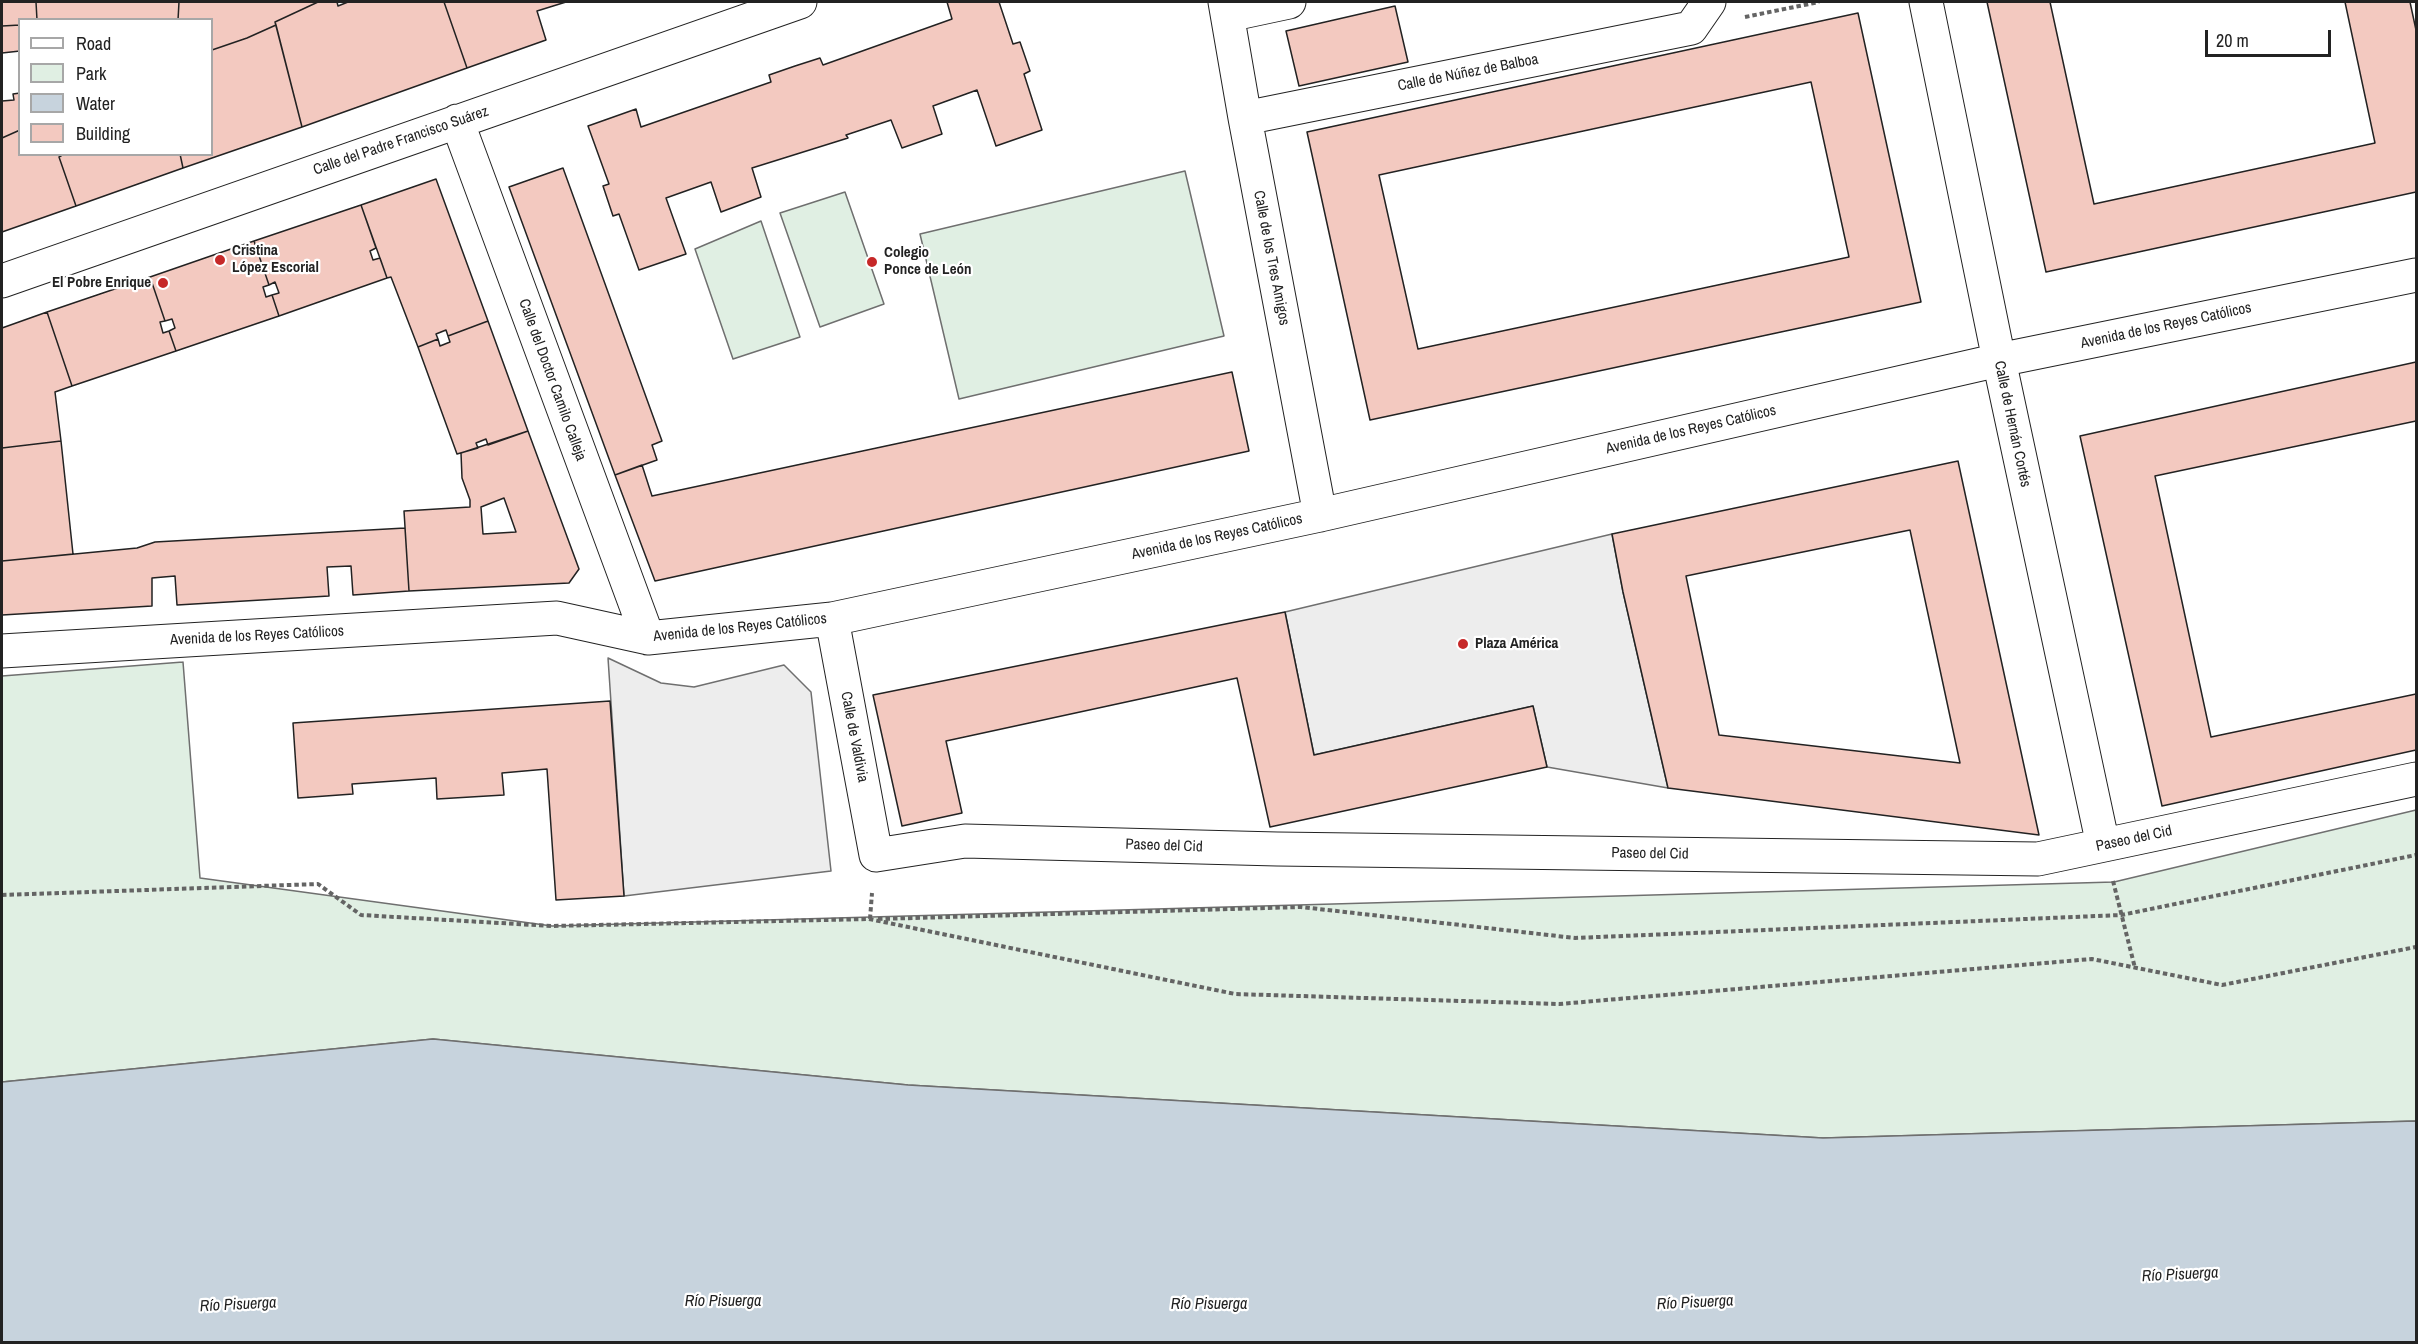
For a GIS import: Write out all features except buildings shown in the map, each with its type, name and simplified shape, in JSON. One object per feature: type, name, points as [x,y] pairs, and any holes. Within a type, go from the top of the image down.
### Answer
[{"type":"street","points":[[1227,8],[1289,2]]},
{"type":"street","points":[[1691,28],[1710,2]]},
{"type":"street","name":"Calle de Hernán Cortés","points":[[1926,2],[1999,360],[2103,845]]},
{"type":"street","name":"Calle del Padre Francisco Suárez","points":[[2,281],[781,4]]},
{"type":"street","name":"Calle de los Tres Amigos","points":[[1227,8],[1245,118],[1320,515]]},
{"type":"street","name":"Calle de Núñez de Balboa","points":[[1245,118],[1691,28]]},
{"type":"street","name":"Calle del Doctor Camilo Calleja","points":[[457,121],[648,638]]},
{"type":"street","name":"Avenida de los Reyes Católicos","points":[[2,651],[557,618],[648,638],[832,619],[1320,515],[1999,360],[2416,275]]},
{"type":"street","name":"Calle de Valdivia","points":[[832,619],[876,855]]},
{"type":"street","name":"Paseo del Cid","points":[[876,855],[965,841],[1277,849],[2038,859],[2416,778]]},
{"type":"path","points":[[1691,28],[1819,2]]},
{"type":"path","points":[[2103,845],[2135,968]]},
{"type":"path","points":[[2,895],[318,884],[362,915],[552,926],[1301,907],[1575,938],[2121,915],[2416,855]]},
{"type":"path","points":[[868,919],[1235,994],[1559,1004],[2092,959],[2222,985],[2416,947]]},
{"type":"green space","points":[[1185,171],[1224,336],[959,399],[920,234]]},
{"type":"green space","points":[[845,192],[884,304],[820,327],[780,213]]},
{"type":"green space","points":[[761,221],[800,337],[733,359],[695,249]]},
{"type":"green space","points":[[183,662],[200,878],[552,926],[2114,882],[2416,810],[2416,1121],[1823,1138],[908,1085],[433,1039],[2,1082],[2,676]]},
{"type":"shaded area","name":"Plaza América","points":[[1612,534],[1668,788],[1547,767],[1533,706],[1314,755],[1285,612]]},
{"type":"shaded area","points":[[608,658],[661,683],[694,687],[784,665],[811,692],[831,871],[624,896]]},
{"type":"water","name":"Río Pisuerga","points":[[433,1039],[908,1085],[1823,1138],[2416,1121],[2416,1342],[2,1342],[2,1082]]},
{"type":"place","name":"Cristina López Escorial","points":[[220,260]]},
{"type":"place","name":"Colegio Ponce de León","points":[[872,262]]},
{"type":"place","name":"El Pobre Enrique","points":[[163,283]]},
{"type":"place","name":"Plaza América","points":[[1463,644]]}]
